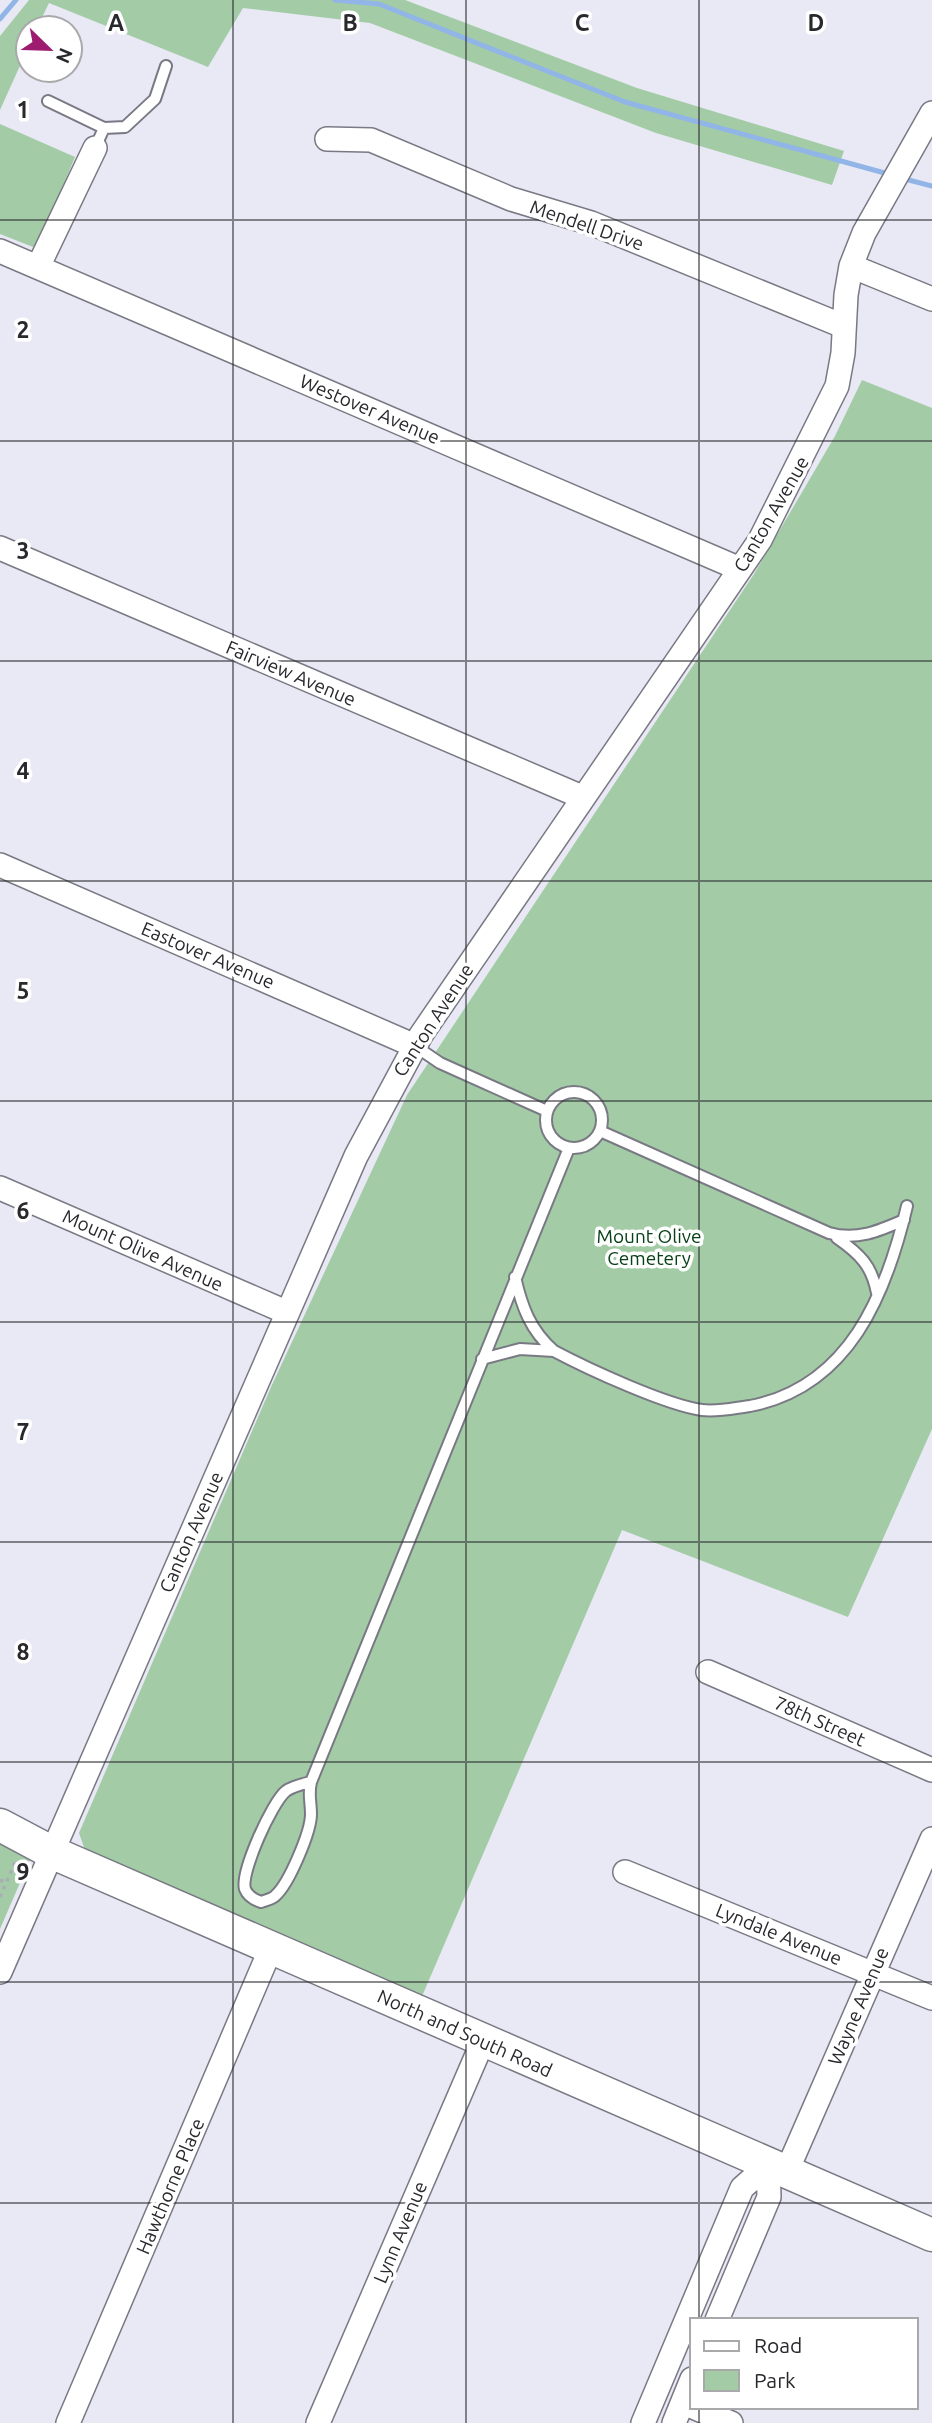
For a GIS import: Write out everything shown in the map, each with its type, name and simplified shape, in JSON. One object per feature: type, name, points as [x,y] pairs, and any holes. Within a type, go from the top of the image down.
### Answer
[{"type":"street","name":"Canton Avenue","points":[[0,1972],[356,1156],[415,1046],[582,797],[740,569],[778,506],[837,386],[843,353],[843,326],[851,266],[864,233],[932,113]]},
{"type":"street","points":[[38,267],[99,138]]},
{"type":"street","name":"Mendell Drive","points":[[327,139],[371,140],[511,199],[591,223],[843,326]]},
{"type":"street","name":"Westover Avenue","points":[[0,251],[740,569]]},
{"type":"street","points":[[851,266],[932,299]]},
{"type":"street","name":"Fairview Avenue","points":[[0,548],[582,797]]},
{"type":"street","name":"Eastover Avenue","points":[[0,865],[415,1046]]},
{"type":"street","name":"Mount Olive Avenue","points":[[0,1188],[286,1312]]},
{"type":"street","name":"78th Street","points":[[708,1672],[932,1770]]},
{"type":"street","name":"North and South Road","points":[[0,1825],[51,1852],[932,2235]]},
{"type":"street","name":"Wayne Avenue","points":[[718,2318],[769,2197],[777,2169],[872,1972],[932,1839]]},
{"type":"street","name":"Lyndale Avenue","points":[[625,1872],[932,1998]]},
{"type":"street","name":"Hawthorne Place","points":[[68,2423],[271,1948]]},
{"type":"street","name":"Lynn Avenue","points":[[318,2423],[482,2041]]},
{"type":"street","name":"Wayne Avenue","points":[[643,2423],[743,2188],[777,2169]]},
{"type":"street","points":[[685,2410],[690,2388]]},
{"type":"street","points":[[656,2392],[685,2410],[731,2423]]},
{"type":"lane","points":[[48,101],[99,138],[125,127],[155,99],[166,66]]},
{"type":"lane","points":[[415,1046],[440,1063],[547,1111]]},
{"type":"lane","points":[[577,1092],[585,1094],[598,1105],[602,1113],[600,1131],[587,1145],[569,1148],[552,1138],[547,1130],[547,1111],[560,1096],[577,1092]]},
{"type":"lane","points":[[600,1131],[845,1238],[861,1236],[904,1220]]},
{"type":"lane","points":[[311,1782],[286,1791],[274,1804],[245,1875],[245,1890],[252,1898],[261,1902],[275,1897],[286,1882],[307,1832],[311,1814],[307,1797],[311,1782],[569,1148]]},
{"type":"lane","points":[[515,1277],[522,1306],[530,1323],[540,1338],[554,1350],[677,1403],[702,1410],[726,1410],[772,1401],[797,1392],[843,1354],[859,1332],[877,1296],[907,1206]]},
{"type":"lane","points":[[829,1233],[865,1259],[873,1274],[877,1296]]},
{"type":"lane","points":[[482,1359],[520,1349],[554,1350]]},
{"type":"path","points":[[0,1897],[17,1858]]},
{"type":"path","points":[[0,1881],[8,1879]]},
{"type":"green space","points":[[29,0],[405,0],[637,88],[844,151],[832,185],[656,133],[370,23],[243,8],[208,67],[84,17],[84,14],[76,14],[49,3],[44,14],[18,14]]},
{"type":"green space","points":[[14,19],[14,79],[0,110],[0,36]]},
{"type":"green space","points":[[0,124],[75,157],[40,241],[33,247],[0,234]]},
{"type":"green space","name":"Mount Olive Cemetery","points":[[862,380],[932,408],[932,1429],[848,1617],[622,1530],[420,2001],[86,1853],[79,1833],[271,1387],[407,1095],[754,574],[835,436]]},
{"type":"green space","points":[[0,1838],[32,1855],[0,1929]]},
{"type":"waterway","points":[[0,19],[16,0]]},
{"type":"waterway","points":[[335,0],[379,4],[625,102],[892,175]]},
{"type":"waterway","points":[[901,178],[932,186]]}]
